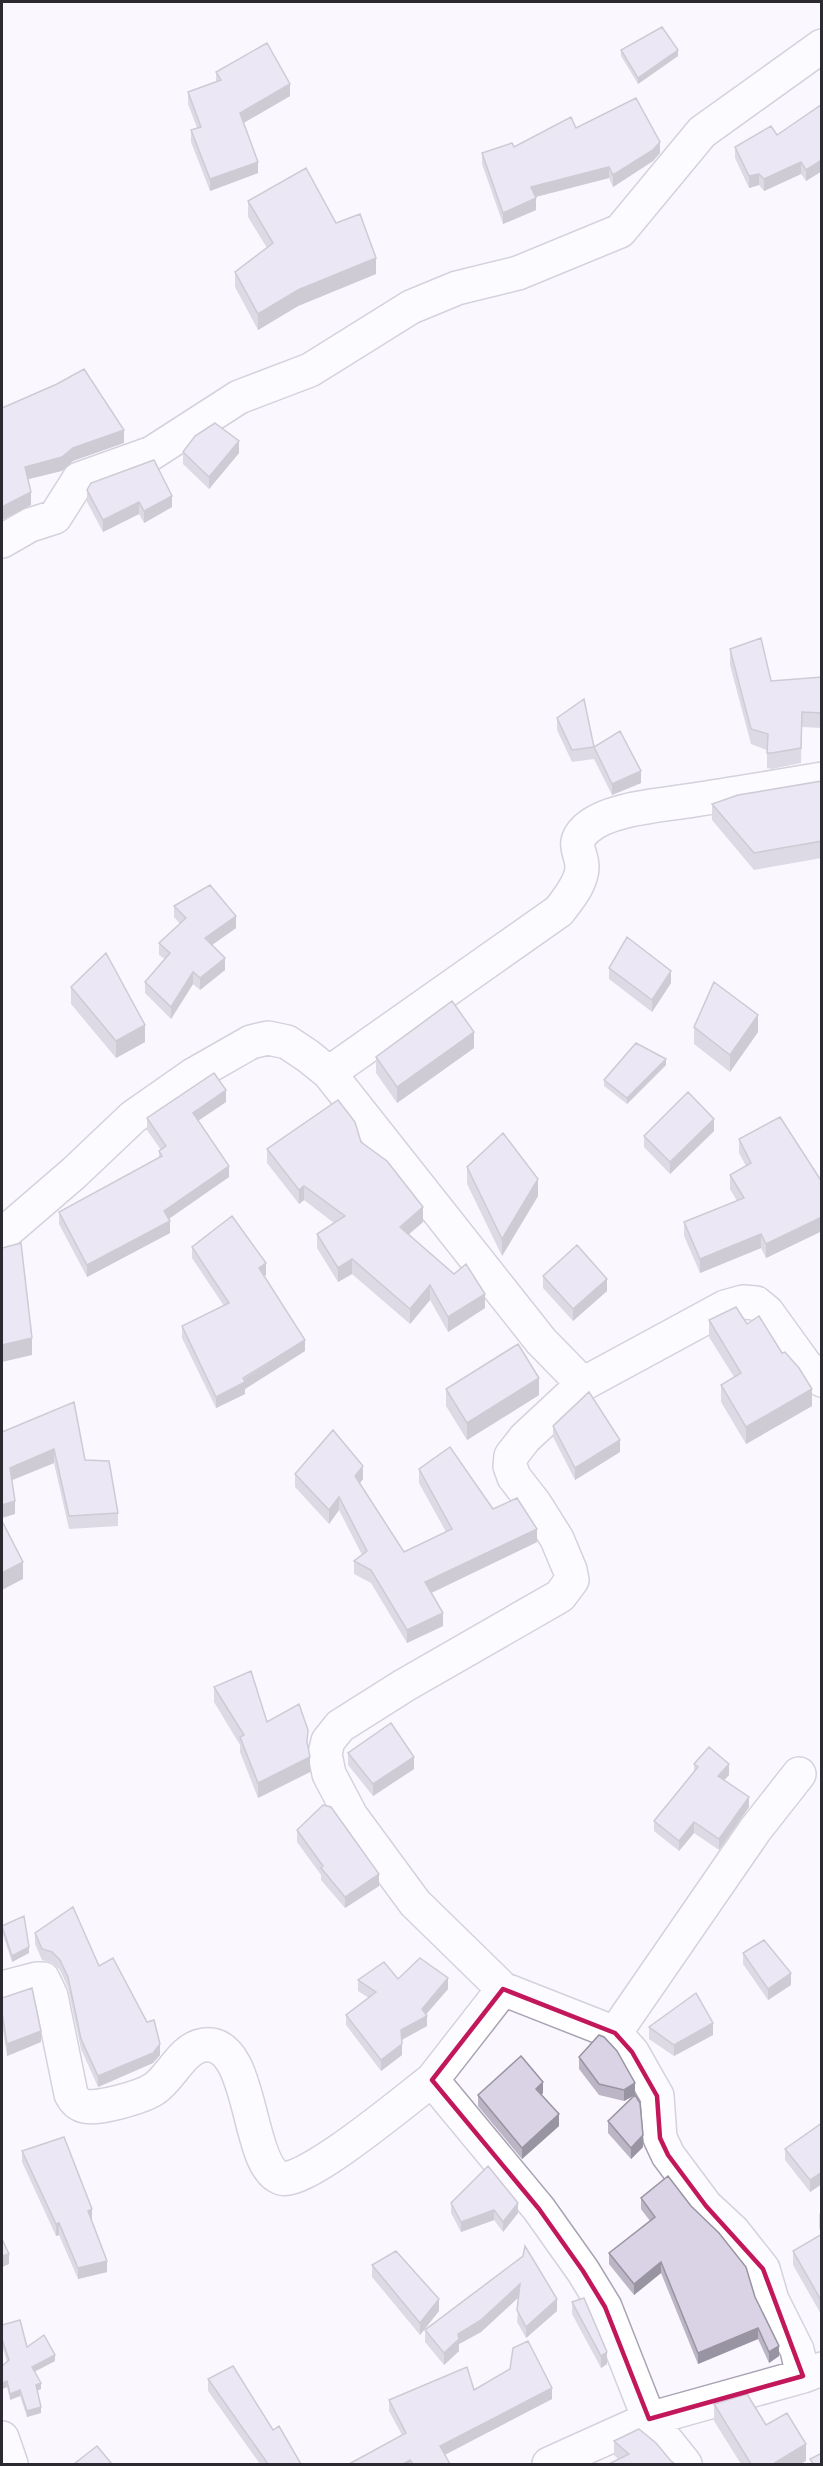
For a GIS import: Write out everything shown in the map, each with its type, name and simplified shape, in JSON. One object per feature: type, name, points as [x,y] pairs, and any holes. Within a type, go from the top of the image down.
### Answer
[{"type":"street","points":[[2,541],[30,525],[55,517],[80,479],[152,453],[239,397],[310,370],[411,307],[457,288],[518,273],[620,231],[702,132],[822,46]]},
{"type":"street","points":[[329,1073],[559,911],[579,880],[582,867],[577,847],[579,837],[586,828],[619,813],[822,779]]},
{"type":"street","points":[[2,1234],[74,1173],[133,1118],[193,1075],[251,1042],[268,1038],[287,1042],[329,1073],[541,1341],[582,1384]]},
{"type":"street","points":[[549,2464],[649,2419],[812,2373],[797,2350],[772,2300],[763,2269],[733,2231],[706,2206],[668,2155],[660,2138],[657,2096],[644,2070],[615,2033],[503,1989],[415,1903],[351,1816],[329,1774],[325,1754],[328,1741],[340,1726],[405,1685],[560,1596],[568,1588],[572,1580],[570,1570],[556,1539],[536,1504],[514,1477],[510,1466],[511,1456],[525,1437],[582,1384],[724,1307],[743,1302],[756,1304],[767,1312],[806,1366],[822,1380]]},
{"type":"street","points":[[615,2033],[755,1830],[800,1774]]},
{"type":"street","points":[[2,1988],[38,1979],[43,1979],[46,1983],[51,1996],[71,2094],[80,2105],[87,2107],[96,2107],[146,2094],[155,2088],[185,2056],[198,2047],[206,2044],[224,2049],[234,2063],[266,2162],[278,2177],[285,2179],[302,2175],[359,2137],[432,2080],[503,1989]]},
{"type":"street","points":[[432,2080],[539,2209],[583,2271],[605,2307],[649,2419],[685,2464]]},
{"type":"street","points":[[2,2438],[11,2464]]},
{"type":"highlighted area","points":[[503,1989],[615,2033],[632,2052],[657,2096],[660,2138],[668,2155],[706,2206],[763,2269],[803,2376],[649,2419],[605,2307],[583,2271],[539,2209],[432,2080]]},
{"type":"building","points":[[662,27],[678,50],[638,78],[621,50]]},
{"type":"building","points":[[267,43],[290,84],[240,113],[258,162],[210,179],[191,130],[201,127],[188,92],[221,80],[216,72]]},
{"type":"building","points":[[636,98],[660,142],[653,150],[613,175],[609,167],[531,187],[536,198],[503,213],[482,153],[512,143],[514,147],[571,117],[576,128]]},
{"type":"building","points":[[821,105],[822,160],[806,170],[801,162],[764,179],[759,174],[749,176],[735,147],[771,126],[777,135]]},
{"type":"building","points":[[306,168],[336,223],[360,214],[376,258],[298,290],[258,314],[235,272],[273,243],[248,201]]},
{"type":"building","points":[[84,369],[124,430],[73,448],[62,457],[25,467],[31,492],[2,507],[2,408],[57,384]]},
{"type":"building","points":[[215,423],[239,441],[209,477],[183,452],[195,436]]},
{"type":"building","points":[[154,460],[172,496],[144,511],[139,502],[103,520],[87,490],[91,483]]},
{"type":"building","points":[[761,638],[771,681],[822,677],[822,713],[802,712],[801,748],[767,753],[768,734],[751,729],[730,649]]},
{"type":"building","points":[[584,699],[594,747],[572,750],[557,718]]},
{"type":"building","points":[[620,731],[641,771],[612,784],[594,747]]},
{"type":"building","points":[[822,781],[822,841],[754,853],[712,804],[738,795]]},
{"type":"building","points":[[210,885],[236,916],[205,938],[225,958],[200,978],[193,972],[171,1007],[145,982],[170,953],[159,943],[186,918],[174,906]]},
{"type":"building","points":[[627,937],[671,971],[652,1000],[609,968]]},
{"type":"building","points":[[106,953],[145,1025],[116,1041],[71,987]]},
{"type":"building","points":[[714,982],[758,1015],[730,1055],[694,1027]]},
{"type":"building","points":[[452,1001],[474,1032],[397,1087],[376,1057]]},
{"type":"building","points":[[636,1043],[666,1059],[627,1098],[604,1080]]},
{"type":"building","points":[[214,1073],[226,1090],[193,1113],[229,1166],[164,1211],[170,1221],[87,1265],[59,1212],[162,1156],[159,1151],[166,1146],[147,1118]]},
{"type":"building","points":[[688,1092],[714,1119],[670,1162],[644,1136]]},
{"type":"building","points":[[338,1100],[355,1122],[361,1142],[387,1161],[423,1207],[400,1227],[454,1274],[466,1264],[485,1294],[448,1317],[430,1285],[410,1309],[352,1259],[338,1268],[317,1234],[345,1216],[304,1186],[299,1190],[267,1149]]},
{"type":"building","points":[[780,1117],[822,1182],[822,1217],[766,1244],[761,1234],[700,1259],[684,1222],[744,1198],[730,1175],[751,1163],[739,1139]]},
{"type":"building","points":[[503,1133],[538,1179],[502,1239],[467,1167]]},
{"type":"building","points":[[232,1216],[266,1263],[259,1268],[305,1340],[243,1378],[245,1382],[216,1397],[182,1326],[229,1303],[192,1247]]},
{"type":"building","points":[[21,1243],[32,1338],[2,1345],[2,1248]]},
{"type":"building","points":[[577,1245],[607,1279],[573,1309],[543,1276]]},
{"type":"building","points":[[736,1307],[747,1324],[759,1316],[782,1353],[785,1352],[799,1368],[812,1389],[746,1427],[721,1385],[741,1373],[709,1320]]},
{"type":"building","points":[[518,1344],[539,1378],[467,1423],[446,1389]]},
{"type":"building","points":[[589,1392],[620,1440],[575,1468],[553,1426]]},
{"type":"building","points":[[74,1402],[85,1460],[109,1461],[118,1513],[69,1516],[54,1449],[10,1468],[15,1501],[2,1505],[2,1432]]},
{"type":"building","points":[[333,1430],[363,1466],[355,1476],[404,1552],[452,1529],[419,1469],[450,1447],[493,1509],[517,1498],[537,1529],[425,1582],[443,1613],[407,1630],[371,1570],[354,1561],[367,1551],[339,1497],[329,1510],[295,1474]]},
{"type":"building","points":[[2,1521],[23,1562],[2,1573]]},
{"type":"building","points":[[251,1671],[267,1722],[299,1704],[308,1730],[307,1742],[310,1757],[258,1783],[240,1737],[244,1735],[214,1687]]},
{"type":"building","points":[[391,1723],[414,1757],[373,1784],[348,1753]]},
{"type":"building","points":[[709,1747],[729,1764],[718,1776],[749,1797],[719,1839],[694,1822],[679,1841],[654,1821],[698,1767],[694,1764]]},
{"type":"building","points":[[323,1805],[331,1807],[379,1874],[345,1897],[321,1868],[323,1866],[297,1830]]},
{"type":"building","points":[[73,1907],[99,1966],[113,1958],[147,2022],[154,2020],[160,2044],[153,2053],[98,2076],[81,2039],[68,1977],[60,1960],[52,1952],[42,1949],[35,1933]]},
{"type":"building","points":[[24,1916],[29,1947],[12,1956],[2,1926]]},
{"type":"building","points":[[764,1940],[791,1973],[768,1989],[743,1953]]},
{"type":"building","points":[[420,1958],[448,1978],[422,2009],[427,2016],[401,2030],[402,2044],[381,2060],[346,2015],[376,1992],[358,1980],[384,1962],[398,1979]]},
{"type":"building","points":[[32,1988],[41,2031],[7,2044],[2,1998]]},
{"type":"building","points":[[696,1993],[713,2023],[674,2045],[649,2027]]},
{"type":"building","points":[[599,2035],[604,2037],[617,2051],[635,2083],[624,2090],[599,2084],[579,2057]]},
{"type":"building","points":[[521,2056],[543,2082],[536,2089],[559,2114],[522,2148],[478,2095]]},
{"type":"building","points":[[635,2095],[640,2103],[643,2135],[631,2148],[608,2121]]},
{"type":"building","points":[[822,2123],[822,2172],[810,2180],[785,2149]]},
{"type":"building","points":[[64,2137],[92,2209],[88,2211],[107,2261],[78,2268],[59,2223],[56,2224],[22,2151]]},
{"type":"building","points":[[488,2166],[518,2203],[503,2222],[494,2210],[461,2222],[451,2203]]},
{"type":"building","points":[[668,2176],[691,2206],[719,2233],[746,2267],[755,2297],[779,2346],[769,2352],[758,2328],[698,2353],[661,2262],[634,2284],[609,2253],[655,2217],[641,2198]]},
{"type":"building","points":[[822,2234],[822,2302],[793,2251]]},
{"type":"building","points":[[2,2239],[9,2254],[2,2256]]},
{"type":"building","points":[[525,2246],[557,2299],[526,2327],[517,2310],[520,2284],[481,2320],[458,2334],[459,2339],[444,2353],[425,2330],[523,2256]]},
{"type":"building","points":[[396,2251],[439,2299],[420,2323],[372,2265]]},
{"type":"building","points":[[584,2298],[607,2352],[601,2356],[572,2302]]},
{"type":"building","points":[[20,2320],[27,2347],[44,2335],[55,2355],[32,2367],[41,2383],[36,2385],[41,2407],[27,2411],[20,2390],[10,2394],[7,2381],[2,2383],[2,2366],[9,2360],[2,2339],[2,2325]]},
{"type":"building","points":[[528,2341],[552,2388],[440,2446],[450,2464],[413,2464],[410,2460],[403,2464],[349,2464],[406,2433],[389,2400],[467,2367],[474,2390],[510,2369],[513,2348]]},
{"type":"building","points":[[233,2366],[273,2430],[279,2426],[301,2464],[268,2464],[208,2379]]},
{"type":"building","points":[[747,2394],[766,2425],[787,2413],[806,2444],[773,2464],[751,2464],[714,2404]]},
{"type":"building","points":[[639,2429],[656,2443],[675,2464],[609,2464],[629,2454],[614,2441]]},
{"type":"building","points":[[97,2446],[112,2464],[74,2464]]},
{"type":"building","points":[[822,2453],[822,2464],[813,2464],[810,2459]]}]
